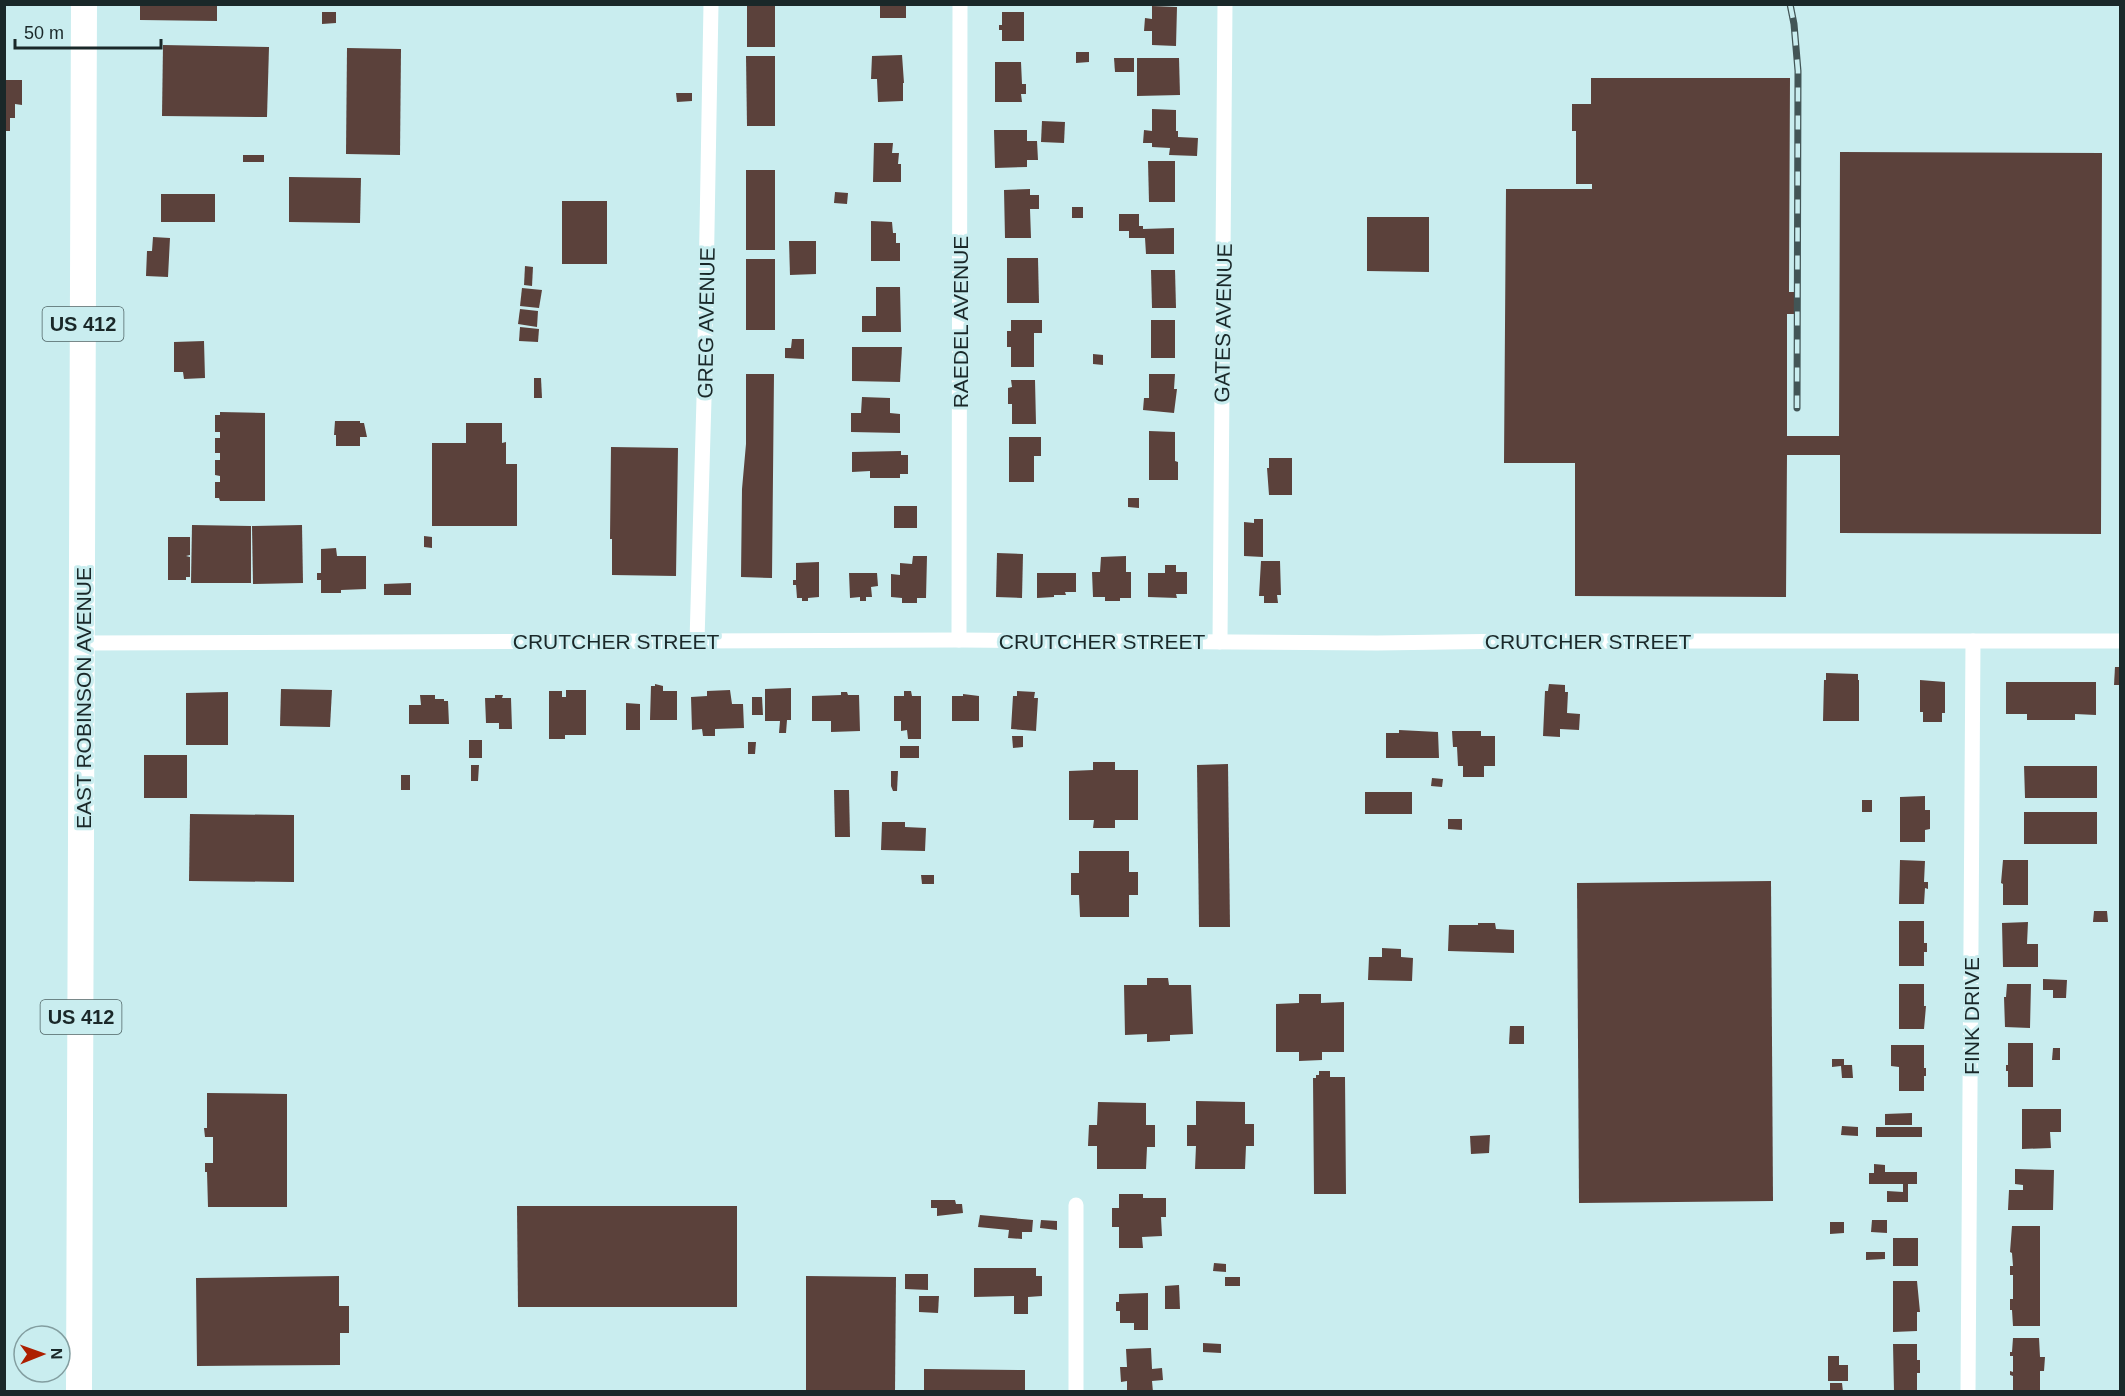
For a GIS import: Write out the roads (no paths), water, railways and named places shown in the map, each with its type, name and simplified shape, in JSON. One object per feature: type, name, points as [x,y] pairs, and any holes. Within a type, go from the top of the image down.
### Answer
[{"type":"highway","name":"EAST ROBINSON AVENUE","points":[[79,1392],[84,4]]},
{"type":"street","name":"GREG AVENUE","points":[[697,641],[711,4]]},
{"type":"street","name":"RAEDEL AVENUE","points":[[959,640],[960,4]]},
{"type":"street","name":"GATES AVENUE","points":[[1220,642],[1225,4]]},
{"type":"street","name":"CRUTCHER STREET","points":[[83,643],[959,640],[2121,641]]},
{"type":"street","name":"FINK DRIVE","points":[[1968,1392],[1973,641]]},
{"type":"street","points":[[1076,1204],[1076,1392]]},
{"type":"railway","points":[[1790,4],[1798,71],[1797,408]]}]
